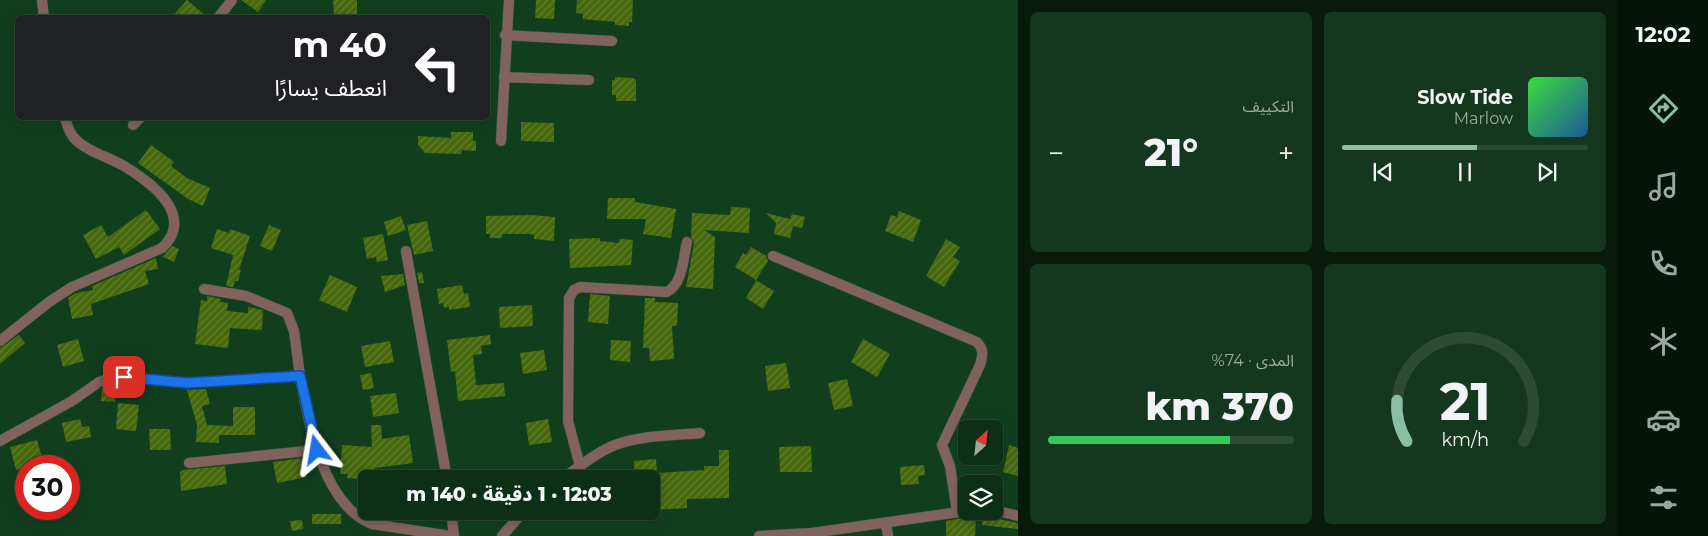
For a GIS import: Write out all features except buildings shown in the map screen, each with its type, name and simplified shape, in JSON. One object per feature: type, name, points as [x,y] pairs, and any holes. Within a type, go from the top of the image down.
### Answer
[{"type":"street","points":[[42,0],[44,15]]},
{"type":"street","points":[[220,15],[232,0]]},
{"type":"street","points":[[501,142],[505,35],[509,0]]},
{"type":"street","points":[[505,35],[612,41]]},
{"type":"street","points":[[504,77],[589,80]]},
{"type":"street","points":[[0,341],[72,286],[162,248],[170,240],[173,232],[175,220],[171,209],[156,190],[123,166],[75,139],[66,120]]},
{"type":"street","points":[[580,466],[568,421],[569,298],[574,290],[580,287],[667,292],[673,288],[679,279],[687,242]]},
{"type":"street","points":[[406,251],[445,470]]},
{"type":"street","points":[[773,256],[968,338],[977,342],[982,348],[983,356],[980,365],[942,445],[958,496]]},
{"type":"street","points":[[204,289],[246,296],[287,313],[294,331],[300,376],[317,450],[342,500],[361,520],[387,527],[453,536],[452,520]]},
{"type":"street","points":[[0,441],[72,401],[99,382],[108,379],[124,377],[187,383],[300,376]]},
{"type":"street","points":[[574,470],[615,445],[633,440],[700,433]]},
{"type":"street","points":[[189,463],[317,450]]},
{"type":"street","points":[[759,536],[886,523],[958,512]]},
{"type":"street","points":[[1003,512],[1018,516]]},
{"type":"street","points":[[502,536],[516,520]]},
{"type":"street","points":[[886,523],[888,536]]},
{"type":"route","points":[[124,377],[187,383],[300,376],[317,450]]}]
